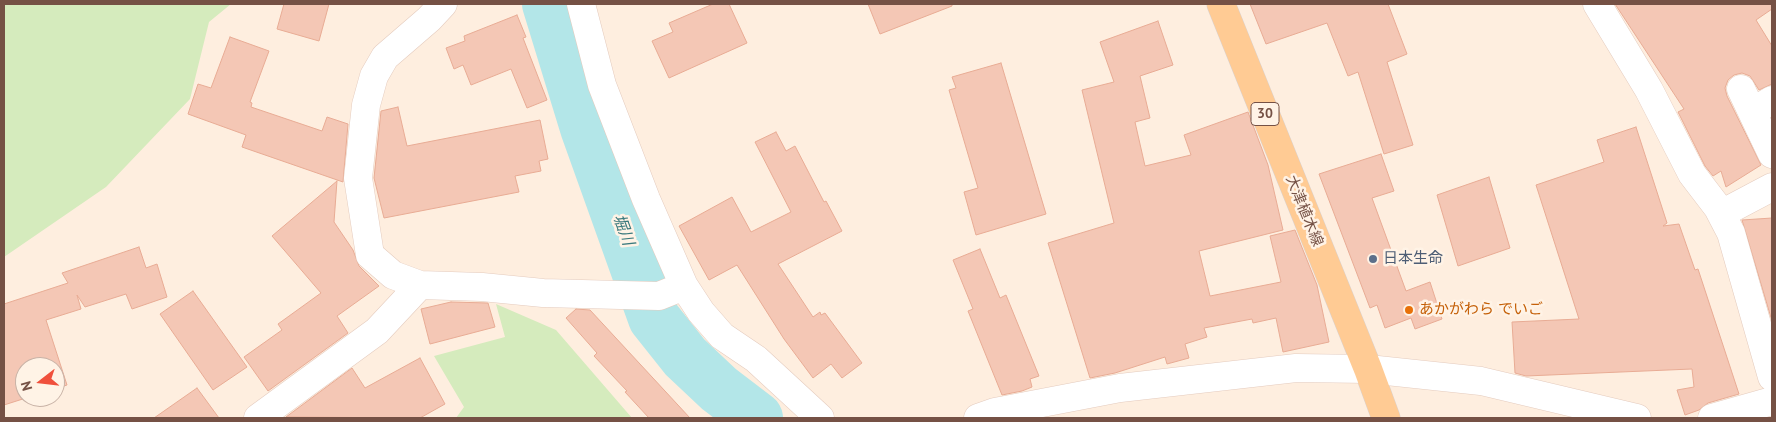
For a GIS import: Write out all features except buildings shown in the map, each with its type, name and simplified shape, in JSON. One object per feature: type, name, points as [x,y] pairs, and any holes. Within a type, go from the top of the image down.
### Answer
[{"type":"main road","name":"大津植木線","points":[[1221,4],[1386,418]]},
{"type":"street","points":[[442,4],[429,19],[386,57],[374,76],[366,104],[358,178],[370,255],[393,275],[420,285],[482,287],[543,293],[659,296],[684,286]]},
{"type":"street","points":[[581,4],[602,85],[646,199],[684,286],[701,312],[722,336],[756,358],[820,418]]},
{"type":"street","points":[[1597,4],[1649,90],[1692,174],[1721,214],[1731,233],[1772,377]]},
{"type":"street","points":[[1755,100],[1772,154]]},
{"type":"street","points":[[1721,214],[1772,187]]},
{"type":"street","points":[[258,418],[377,331],[420,285]]},
{"type":"street","points":[[978,418],[1005,410],[1164,382],[1296,368],[1368,369],[1481,381],[1637,418]]},
{"type":"street","points":[[1712,418],[1772,401]]},
{"type":"green space","points":[[4,4],[231,4],[209,22],[190,99],[106,187],[4,257]]},
{"type":"green space","points":[[496,304],[556,330],[632,418],[456,418],[464,407],[434,356],[505,337]]},
{"type":"waterway","name":"堀川","points":[[548,4],[586,128],[654,318],[685,357],[719,389],[757,418]]},
{"type":"place","name":"日本生命","points":[[1373,259]]},
{"type":"place","name":"あかがわら でいご","points":[[1409,310]]}]
